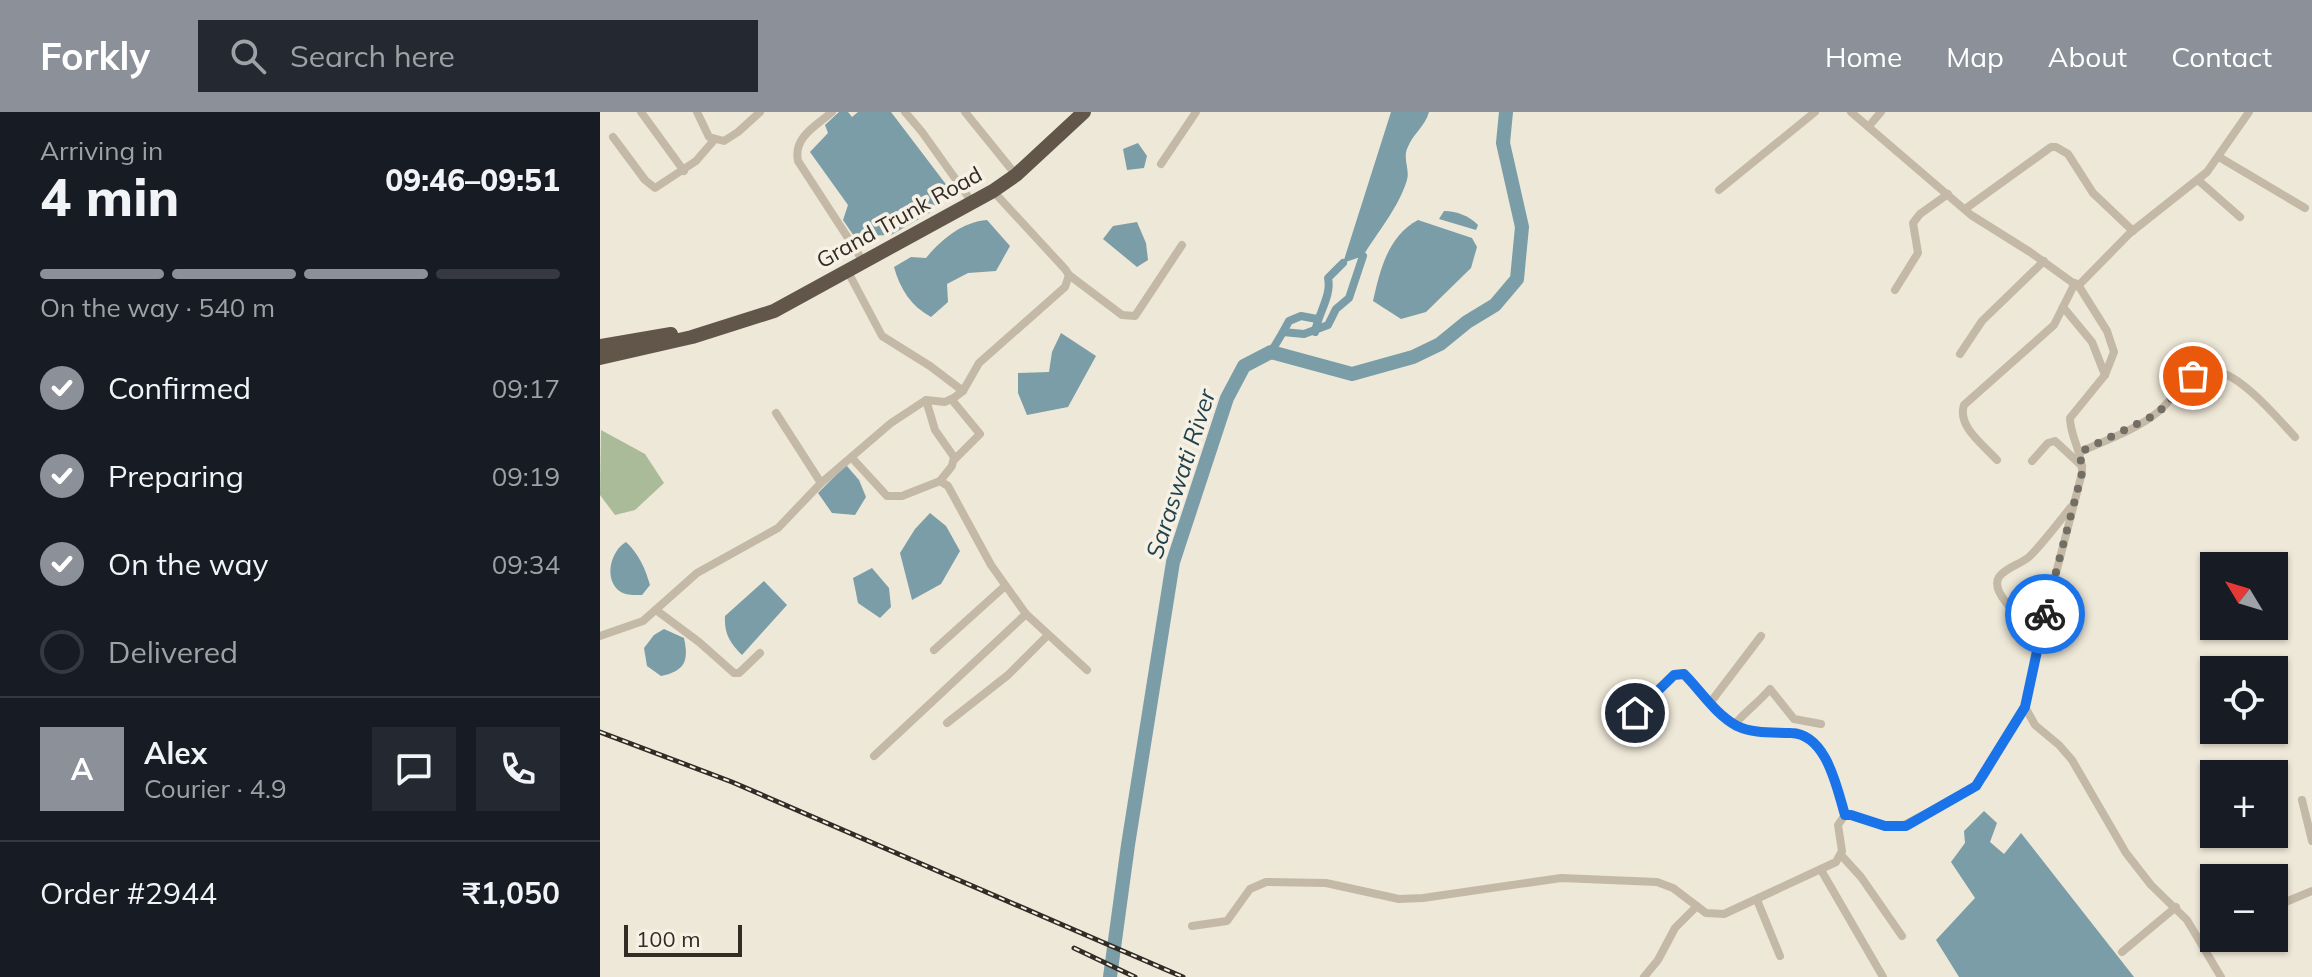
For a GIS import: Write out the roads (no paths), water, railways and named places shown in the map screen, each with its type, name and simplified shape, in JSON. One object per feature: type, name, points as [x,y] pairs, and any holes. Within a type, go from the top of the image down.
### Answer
[{"type":"highway","name":"Grand Trunk Road","points":[[716,329],[774,311],[993,191],[1016,175],[1084,112]]},
{"type":"highway","points":[[600,367],[726,331],[774,311]]},
{"type":"highway","points":[[600,346],[716,329]]},
{"type":"highway","points":[[600,358],[716,329]]},
{"type":"street","points":[[641,112],[684,171]]},
{"type":"street","points":[[697,112],[709,137],[724,141],[760,112]]},
{"type":"street","points":[[832,112],[800,140],[795,150],[798,161],[863,261]]},
{"type":"street","points":[[905,112],[972,202]]},
{"type":"street","points":[[965,112],[1016,175]]},
{"type":"street","points":[[1161,164],[1196,112]]},
{"type":"street","points":[[1719,190],[1815,112]]},
{"type":"street","points":[[1845,815],[1900,827],[1971,790],[1984,776],[2025,707],[2082,467],[2070,418],[2105,375],[2113,359],[2112,343],[2077,284],[1965,209],[1851,112]]},
{"type":"street","points":[[1869,126],[1881,112]]},
{"type":"street","points":[[1997,460],[1963,420],[1964,405],[2050,330],[2077,284],[2133,231],[2198,180],[2219,157],[2249,112]]},
{"type":"street","points":[[613,137],[650,186],[660,187],[696,161],[715,139]]},
{"type":"street","points":[[1965,209],[2051,147],[2056,147],[2068,154],[2093,193],[2133,231]]},
{"type":"street","points":[[2219,157],[2305,208]]},
{"type":"street","points":[[2198,180],[2240,217]]},
{"type":"street","points":[[993,191],[1069,275],[1122,315],[1131,318],[1138,313],[1182,245]]},
{"type":"street","points":[[1895,290],[1918,253],[1913,223],[1948,194]]},
{"type":"street","points":[[1960,354],[1982,321],[2044,261]]},
{"type":"street","points":[[847,270],[882,336],[963,391]]},
{"type":"street","points":[[600,636],[643,621],[697,573],[778,528],[821,483],[891,423],[926,400],[952,400],[963,391],[979,363],[1047,305],[1065,287],[1069,275]]},
{"type":"street","points":[[2063,307],[2092,342],[2105,375]]},
{"type":"street","points":[[2080,452],[2157,414],[2193,376],[2211,369],[2228,374],[2259,399],[2295,437]]},
{"type":"street","points":[[926,400],[935,430],[954,460]]},
{"type":"street","points":[[852,458],[887,496],[902,496],[940,481],[954,460],[977,439],[980,432],[952,400]]},
{"type":"street","points":[[776,413],[821,483]]},
{"type":"street","points":[[2032,461],[2048,443],[2055,441],[2082,467]]},
{"type":"street","points":[[940,481],[952,490],[991,565],[1026,614],[1087,670]]},
{"type":"street","points":[[2040,635],[2008,605],[1997,589],[1997,581],[2003,573],[2030,556],[2074,503]]},
{"type":"street","points":[[934,650],[1005,586]]},
{"type":"street","points":[[656,610],[734,673],[739,673],[760,653]]},
{"type":"street","points":[[874,756],[1026,614]]},
{"type":"street","points":[[947,723],[1008,675],[1048,635]]},
{"type":"street","points":[[1710,703],[1761,636]]},
{"type":"street","points":[[1635,713],[1677,673],[1686,676],[1710,703],[1735,724],[1763,733],[1794,733],[1807,738],[1827,760],[1845,815]]},
{"type":"street","points":[[1735,724],[1770,689],[1794,719],[1821,724]]},
{"type":"street","points":[[2025,707],[2035,725],[2072,760],[2137,868],[2176,907],[2199,938],[2221,977]]},
{"type":"street","points":[[2302,800],[2312,841]]},
{"type":"street","points":[[1845,815],[1838,825],[1841,855],[1861,877],[1902,936]]},
{"type":"street","points":[[1192,926],[1227,921],[1250,889],[1266,882],[1326,883],[1399,899],[1561,878],[1646,881],[1673,888],[1706,913],[1717,915],[1821,870],[1836,862],[1841,855]]},
{"type":"street","points":[[1821,870],[1883,977]]},
{"type":"street","points":[[2288,901],[2312,891]]},
{"type":"street","points":[[1757,900],[1780,956]]},
{"type":"street","points":[[1644,977],[1658,960],[1675,928],[1697,906]]},
{"type":"street","points":[[2122,952],[2176,907]]},
{"type":"water","points":[[839,112],[848,112],[852,117],[858,112],[891,112],[948,187],[931,212],[891,235],[854,236],[843,220],[848,205],[810,152],[828,133],[825,125]]},
{"type":"water","points":[[1391,112],[1429,112],[1407,149],[1407,180],[1393,210],[1363,256],[1343,263]]},
{"type":"water","points":[[1138,143],[1147,156],[1144,168],[1127,170],[1123,149]]},
{"type":"water","points":[[1444,211],[1467,217],[1478,225],[1476,230],[1439,219]]},
{"type":"water","points":[[987,220],[1010,246],[996,271],[968,273],[947,284],[948,302],[931,317],[924,313],[907,296],[894,267],[911,257],[926,258],[953,233],[969,224]]},
{"type":"water","points":[[1418,220],[1472,238],[1477,247],[1471,268],[1426,312],[1401,319],[1373,301],[1382,266],[1392,244]]},
{"type":"water","points":[[1137,222],[1146,243],[1148,260],[1137,267],[1103,239],[1113,226]]},
{"type":"water","points":[[1061,333],[1096,356],[1068,407],[1027,415],[1018,393],[1018,373],[1049,372],[1052,352]]},
{"type":"water","points":[[846,465],[859,480],[866,497],[855,515],[832,513],[818,493]]},
{"type":"water","points":[[930,513],[946,526],[960,551],[941,584],[912,600],[900,553]]},
{"type":"water","points":[[626,542],[635,551],[650,585],[642,595],[620,591],[611,577],[611,563]]},
{"type":"water","points":[[872,568],[889,588],[891,607],[880,618],[858,603],[853,578]]},
{"type":"water","points":[[764,581],[787,605],[742,655],[729,638],[725,616]]},
{"type":"water","points":[[664,629],[684,638],[686,653],[680,668],[661,676],[647,666],[644,648],[654,635]]},
{"type":"water","points":[[1984,811],[1997,823],[1990,842],[2004,854],[2021,833],[2134,977],[1959,977],[1936,940],[1975,898],[1951,862],[1965,843],[1964,831]]},
{"type":"waterway","name":"Saraswati River","points":[[1110,977],[1173,562],[1227,398],[1244,366],[1271,352],[1352,374],[1413,357],[1440,344],[1495,305],[1517,279],[1522,227],[1503,143],[1506,112]]},
{"type":"waterway","points":[[1271,352],[1283,332],[1304,334],[1328,325],[1336,309],[1349,298],[1363,256]]},
{"type":"waterway","points":[[1315,332],[1328,291],[1328,278],[1343,263]]},
{"type":"waterway","points":[[1283,332],[1289,321],[1301,316],[1317,319]]},
{"type":"railway","points":[[600,732],[732,782],[1183,977]]},
{"type":"railway","points":[[1074,948],[1135,977]]}]
